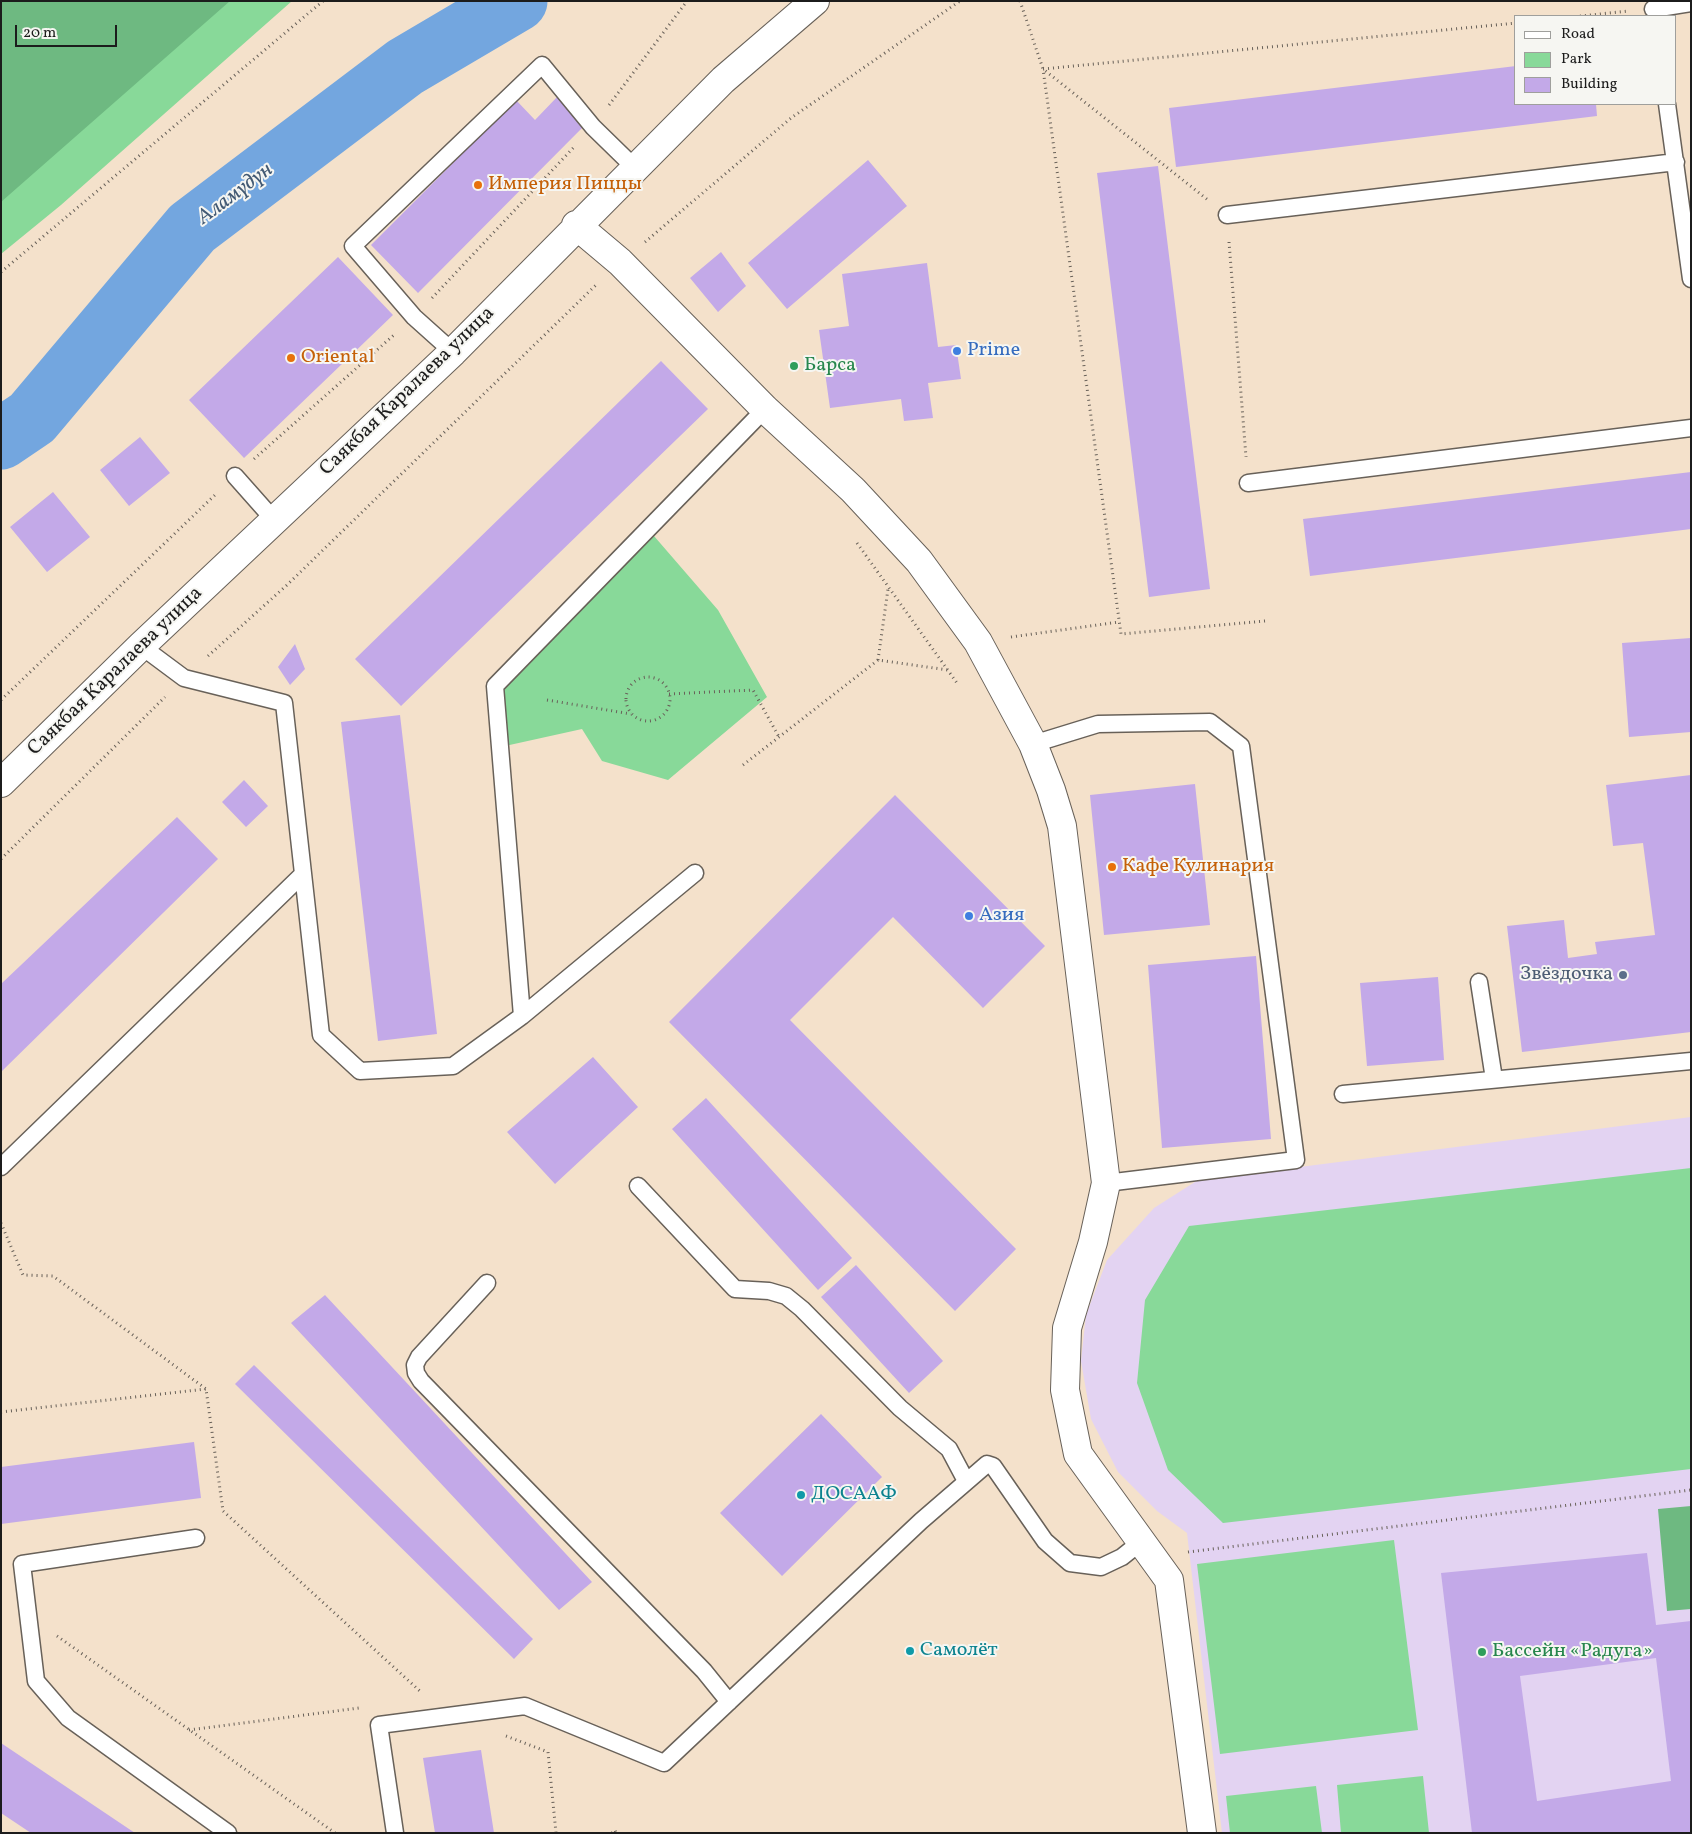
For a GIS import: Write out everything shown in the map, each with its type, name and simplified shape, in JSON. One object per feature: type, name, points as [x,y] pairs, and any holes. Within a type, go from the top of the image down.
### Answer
[{"type":"street","name":"Саякбая Каралаева улица","points":[[1,783],[141,646],[453,352],[576,225],[723,80],[815,1]]},
{"type":"street","points":[[576,225],[620,262],[765,409],[853,490],[918,561],[978,642],[1033,744],[1062,826],[1106,1183],[1093,1242],[1067,1328],[1065,1390],[1078,1454],[1169,1580],[1202,1833]]},
{"type":"lane","points":[[1653,9],[1691,3]]},
{"type":"lane","points":[[453,352],[414,317],[352,246],[542,65],[593,127],[635,168]]},
{"type":"lane","points":[[1667,105],[1691,279]]},
{"type":"lane","points":[[1228,215],[1676,162]]},
{"type":"lane","points":[[522,1016],[495,686],[765,409]]},
{"type":"lane","points":[[1248,483],[1691,428]]},
{"type":"lane","points":[[235,476],[274,520]]},
{"type":"lane","points":[[141,646],[184,678],[284,703],[321,1035],[360,1071],[453,1066],[522,1016],[695,872]]},
{"type":"lane","points":[[1033,744],[1098,724],[1210,722],[1241,746],[1296,1160],[1106,1183]]},
{"type":"lane","points":[[1,1168],[303,874]]},
{"type":"lane","points":[[1478,982],[1494,1079]]},
{"type":"lane","points":[[1343,1094],[1691,1061]]},
{"type":"lane","points":[[638,1186],[735,1289],[769,1291],[786,1296],[802,1309],[900,1408],[948,1449],[966,1481]]},
{"type":"lane","points":[[487,1283],[418,1357],[415,1365],[416,1373],[704,1671],[729,1702]]},
{"type":"lane","points":[[395,1833],[379,1725],[525,1706],[664,1763],[966,1481],[987,1464],[991,1464],[1045,1541],[1070,1564],[1102,1567],[1122,1557],[1142,1542]]},
{"type":"lane","points":[[196,1538],[22,1564],[36,1681],[68,1718],[228,1833]]},
{"type":"path","points":[[1,272],[323,1]]},
{"type":"path","points":[[1,700],[235,476],[414,317],[593,127],[687,1]]},
{"type":"path","points":[[1,859],[184,678],[287,585],[620,262],[791,118],[960,1]]},
{"type":"path","points":[[1020,1],[1043,69],[1121,634],[1265,621]]},
{"type":"path","points":[[1590,15],[1653,9]]},
{"type":"path","points":[[1043,69],[1514,22]]},
{"type":"path","points":[[1043,69],[1228,215],[1248,483]]},
{"type":"path","points":[[855,541],[957,683]]},
{"type":"path","points":[[743,765],[878,660],[888,588]]},
{"type":"path","points":[[978,642],[1119,622]]},
{"type":"path","points":[[878,660],[948,670]]},
{"type":"path","points":[[547,700],[632,714],[641,720],[652,721],[663,716],[669,706],[670,694],[665,684],[655,678],[644,677],[633,682],[627,692],[626,704],[632,714]]},
{"type":"path","points":[[670,694],[753,690],[779,737]]},
{"type":"path","points":[[1,1223],[23,1275],[53,1276],[206,1389],[223,1511],[446,1715]]},
{"type":"path","points":[[1,1412],[206,1389]]},
{"type":"path","points":[[1163,1570],[1190,1550],[1691,1490]]},
{"type":"path","points":[[28,1616],[334,1833]]},
{"type":"path","points":[[189,1730],[377,1705],[379,1725]]},
{"type":"path","points":[[502,1735],[548,1752],[556,1833]]},
{"type":"path","points":[[612,1833],[614,1830],[616,1833]]},
{"type":"shaded area","points":[[1691,1117],[1691,1833],[1222,1833],[1187,1533],[1157,1511],[1118,1472],[1091,1419],[1081,1361],[1086,1315],[1107,1260],[1154,1208],[1198,1180]]},
{"type":"green space","points":[[1,1],[292,1],[61,205],[1,254]]},
{"type":"green space","points":[[1,1],[230,1],[1,202]]},
{"type":"green space","points":[[654,536],[718,610],[767,697],[668,780],[602,761],[582,729],[505,746],[500,689]]},
{"type":"green space","points":[[1691,1168],[1691,1469],[1223,1523],[1168,1470],[1137,1383],[1145,1300],[1189,1226]]},
{"type":"green space","points":[[1691,1506],[1691,1609],[1667,1611],[1658,1509]]},
{"type":"green space","points":[[1394,1540],[1418,1730],[1220,1754],[1197,1564]]},
{"type":"green space","points":[[1423,1776],[1429,1833],[1341,1833],[1337,1785]]},
{"type":"green space","points":[[1316,1786],[1322,1833],[1230,1833],[1226,1796]]},
{"type":"building","points":[[1514,66],[1514,105],[1596,105],[1597,116],[1176,167],[1169,108]]},
{"type":"building","name":"Империя Пиццы","points":[[558,96],[586,124],[418,293],[371,245],[516,100],[535,120]]},
{"type":"building","points":[[868,160],[907,206],[787,309],[748,263]]},
{"type":"building","points":[[1158,166],[1210,589],[1149,597],[1097,173]]},
{"type":"building","points":[[721,252],[746,286],[718,312],[690,278]]},
{"type":"building","name":"Oriental","points":[[338,257],[393,315],[244,458],[189,400]]},
{"type":"building","points":[[927,263],[938,347],[956,345],[961,379],[928,383],[933,418],[904,421],[901,399],[830,408],[819,330],[849,326],[842,274]]},
{"type":"building","points":[[661,361],[708,409],[401,706],[355,659]]},
{"type":"building","points":[[140,437],[170,473],[129,506],[100,470]]},
{"type":"building","points":[[1691,472],[1691,529],[1310,576],[1303,519]]},
{"type":"building","points":[[53,492],[90,537],[47,572],[10,527]]},
{"type":"building","points":[[1691,638],[1691,732],[1629,737],[1622,643]]},
{"type":"building","points":[[295,644],[305,669],[290,685],[278,667]]},
{"type":"building","points":[[400,715],[437,1034],[378,1041],[341,722]]},
{"type":"building","points":[[1691,775],[1691,1032],[1522,1052],[1507,926],[1564,920],[1568,958],[1597,954],[1595,942],[1655,935],[1643,843],[1613,846],[1606,785]]},
{"type":"building","points":[[244,780],[268,806],[246,827],[222,802]]},
{"type":"building","points":[[1195,784],[1210,925],[1104,935],[1090,795]]},
{"type":"building","points":[[895,795],[1045,946],[983,1008],[893,917],[790,1020],[1016,1249],[955,1311],[669,1022]]},
{"type":"building","points":[[177,817],[218,859],[1,1072],[1,984]]},
{"type":"building","points":[[1256,956],[1271,1139],[1162,1148],[1148,965]]},
{"type":"building","points":[[1438,977],[1444,1060],[1367,1066],[1360,983]]},
{"type":"building","points":[[593,1057],[638,1107],[555,1184],[507,1132]]},
{"type":"building","points":[[706,1098],[852,1258],[818,1290],[672,1129]]},
{"type":"building","points":[[856,1265],[943,1361],[909,1393],[821,1297]]},
{"type":"building","points":[[325,1295],[592,1582],[559,1610],[291,1323]]},
{"type":"building","points":[[254,1365],[533,1639],[514,1659],[235,1384]]},
{"type":"building","name":"ДОСААФ","points":[[821,1414],[882,1477],[782,1576],[720,1513]]},
{"type":"building","points":[[194,1442],[201,1498],[1,1524],[1,1467]]},
{"type":"building","points":[[1647,1553],[1656,1625],[1691,1621],[1691,1833],[1472,1833],[1441,1573]],"holes":[[[1656,1658],[1671,1781],[1537,1801],[1520,1676]]]},
{"type":"building","points":[[1,1743],[135,1833],[31,1833],[1,1813]]},
{"type":"building","points":[[481,1750],[494,1833],[435,1833],[423,1758]]},
{"type":"waterway","name":"Аламүдүн","points":[[1,439],[32,418],[192,228],[405,67],[517,1]]},
{"type":"place","name":"Империя Пиццы","points":[[478,185]]},
{"type":"place","name":"Prime","points":[[957,351]]},
{"type":"place","name":"Oriental","points":[[291,358]]},
{"type":"place","name":"Барса","points":[[794,366]]},
{"type":"place","name":"Кафе Кулинария","points":[[1112,867]]},
{"type":"place","name":"Азия","points":[[969,916]]},
{"type":"place","name":"Звёздочка","points":[[1623,975]]},
{"type":"place","name":"ДОСААФ","points":[[801,1495]]},
{"type":"place","name":"Самолёт","points":[[910,1651]]},
{"type":"place","name":"Бассейн «Радуга»","points":[[1482,1652]]}]
